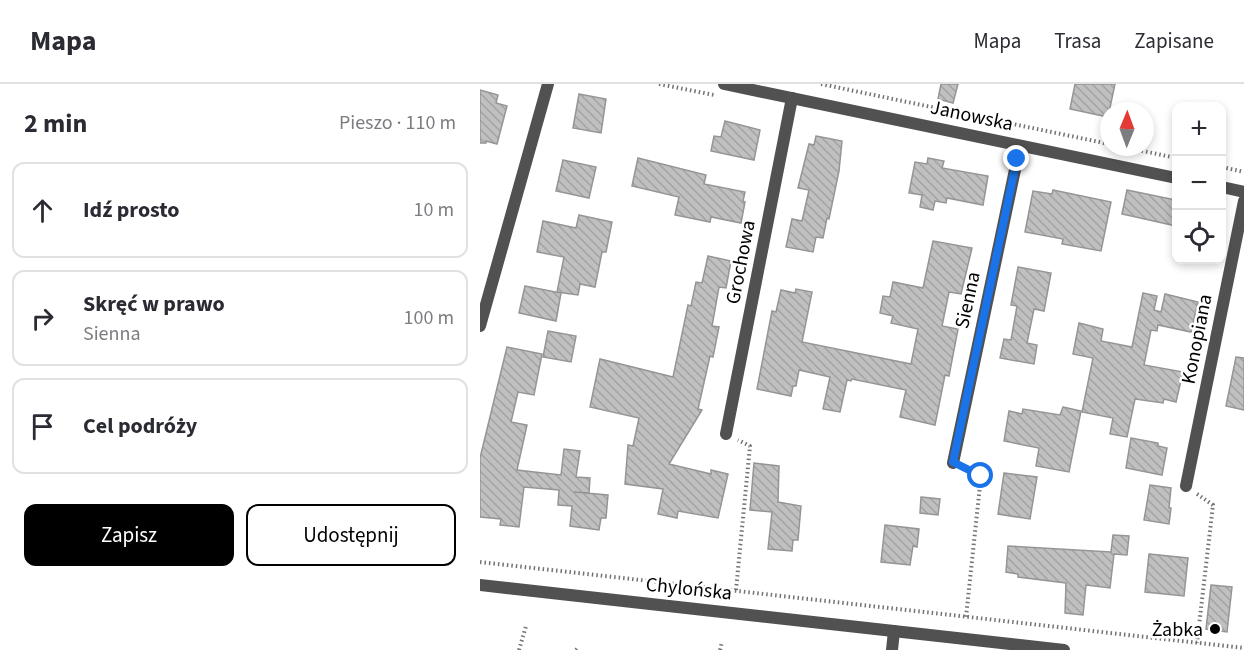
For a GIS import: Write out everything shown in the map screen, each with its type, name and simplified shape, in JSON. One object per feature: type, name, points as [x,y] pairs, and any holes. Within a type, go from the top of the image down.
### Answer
[{"type":"street","points":[[480,326],[548,84]]},
{"type":"street","name":"Janowska","points":[[724,84],[1172,177]]},
{"type":"street","name":"Grochowa","points":[[726,434],[792,98]]},
{"type":"street","name":"Sienna","points":[[953,462],[1020,146]]},
{"type":"street","points":[[1226,188],[1244,192]]},
{"type":"street","name":"Konopiana","points":[[1186,486],[1244,201]]},
{"type":"street","name":"Chylońska","points":[[480,585],[1064,650]]},
{"type":"street","points":[[892,650],[894,631]]},
{"type":"path","points":[[821,84],[1100,142]]},
{"type":"path","points":[[1154,153],[1172,157]]},
{"type":"path","points":[[1226,168],[1244,172]]},
{"type":"path","points":[[726,434],[750,446],[736,590]]},
{"type":"path","points":[[953,462],[981,476],[966,617]]},
{"type":"path","points":[[1186,486],[1213,505],[1197,643]]},
{"type":"path","points":[[480,562],[1197,643],[1218,648],[1244,648]]},
{"type":"path","points":[[519,650],[526,626]]},
{"type":"path","points":[[720,650],[722,642]]},
{"type":"building","points":[[941,84],[958,84],[953,103],[938,99]]},
{"type":"building","points":[[1075,84],[1115,84],[1111,102],[1100,102],[1100,115],[1070,109]]},
{"type":"building","points":[[480,90],[498,95],[496,103],[507,106],[497,144],[486,141],[486,143],[480,143]]},
{"type":"building","points":[[579,94],[606,99],[601,133],[573,128]]},
{"type":"building","points":[[725,121],[760,130],[754,160],[711,151],[714,136],[721,137]]},
{"type":"building","points":[[816,136],[842,141],[839,171],[829,219],[827,218],[823,238],[816,237],[813,252],[786,247],[792,219],[802,221],[809,190],[798,188],[809,144],[814,145]]},
{"type":"building","points":[[638,158],[706,175],[704,184],[745,192],[741,223],[711,217],[710,222],[675,215],[679,197],[632,186]]},
{"type":"building","points":[[928,158],[944,161],[942,168],[988,176],[983,205],[947,198],[946,203],[935,201],[933,210],[920,207],[922,195],[909,193],[915,162],[927,164]]},
{"type":"building","points":[[563,160],[596,167],[589,198],[556,191]]},
{"type":"building","points":[[1053,190],[1111,202],[1101,251],[1062,244],[1063,239],[1025,232],[1033,191],[1052,194]]},
{"type":"building","points":[[1127,190],[1172,199],[1172,225],[1122,214]]},
{"type":"building","points":[[579,215],[612,222],[606,252],[602,252],[595,287],[580,284],[578,295],[557,292],[564,257],[537,252],[543,221],[576,228]]},
{"type":"building","points":[[933,241],[972,248],[961,294],[949,292],[942,326],[958,329],[949,376],[945,375],[935,425],[900,417],[906,390],[852,379],[847,380],[840,412],[823,409],[830,377],[799,370],[796,386],[793,386],[791,396],[757,389],[772,311],[776,312],[781,290],[795,293],[796,289],[812,292],[802,342],[911,364],[918,329],[891,323],[893,316],[880,313],[883,296],[890,297],[893,282],[923,288]]},
{"type":"building","points":[[708,256],[731,261],[726,288],[719,287],[712,326],[719,327],[698,409],[702,410],[669,464],[711,474],[711,470],[728,474],[718,518],[678,511],[677,518],[658,514],[663,489],[625,484],[628,445],[633,446],[639,418],[590,407],[600,359],[673,377],[688,305],[691,306],[696,282],[702,283]]},
{"type":"building","points":[[1018,267],[1051,273],[1044,311],[1034,309],[1027,343],[1037,345],[1034,364],[1000,358],[1004,339],[1011,340],[1017,306],[1011,305]]},
{"type":"building","points":[[525,286],[561,293],[556,321],[519,313]]},
{"type":"building","points":[[1143,293],[1157,296],[1154,310],[1161,312],[1165,294],[1198,302],[1191,332],[1158,325],[1157,331],[1151,330],[1144,365],[1183,372],[1176,402],[1164,399],[1163,403],[1135,399],[1127,437],[1110,434],[1113,418],[1082,412],[1093,358],[1073,354],[1079,323],[1103,329],[1101,341],[1132,347]]},
{"type":"building","points":[[548,331],[576,336],[571,362],[543,357]]},
{"type":"building","points":[[507,347],[542,354],[534,395],[518,392],[511,422],[527,425],[517,470],[561,475],[564,449],[580,451],[576,477],[590,478],[589,493],[574,492],[608,495],[606,518],[601,518],[599,530],[570,526],[572,506],[558,505],[559,490],[524,487],[519,527],[500,525],[501,519],[480,517],[480,458]]},
{"type":"building","points":[[1236,357],[1244,358],[1244,410],[1226,406]]},
{"type":"building","points":[[1063,407],[1081,411],[1069,472],[1036,466],[1039,448],[1004,441],[1009,411],[1022,414],[1023,409],[1060,415]]},
{"type":"building","points":[[1131,438],[1158,443],[1158,446],[1167,448],[1162,475],[1126,468]]},
{"type":"building","points":[[754,463],[779,466],[778,502],[801,506],[798,540],[793,540],[792,551],[768,549],[772,512],[750,510]]},
{"type":"building","points":[[1004,473],[1037,477],[1030,519],[998,514]]},
{"type":"building","points":[[1150,485],[1171,488],[1169,524],[1144,520]]},
{"type":"building","points":[[921,497],[940,499],[938,515],[920,513]]},
{"type":"building","points":[[885,525],[919,529],[917,547],[913,546],[910,565],[881,562]]},
{"type":"building","points":[[1113,535],[1129,536],[1127,555],[1114,554],[1110,588],[1086,585],[1083,615],[1065,613],[1066,583],[1018,577],[1018,574],[1006,572],[1008,546],[1111,552]]},
{"type":"building","points":[[1149,554],[1188,558],[1184,596],[1145,592]]},
{"type":"building","points":[[1211,585],[1232,587],[1227,632],[1206,629]]},
{"type":"place","name":"Żabka","points":[[1215,629]]},
{"type":"route","points":[[981,476],[953,462],[1017,159]]}]
